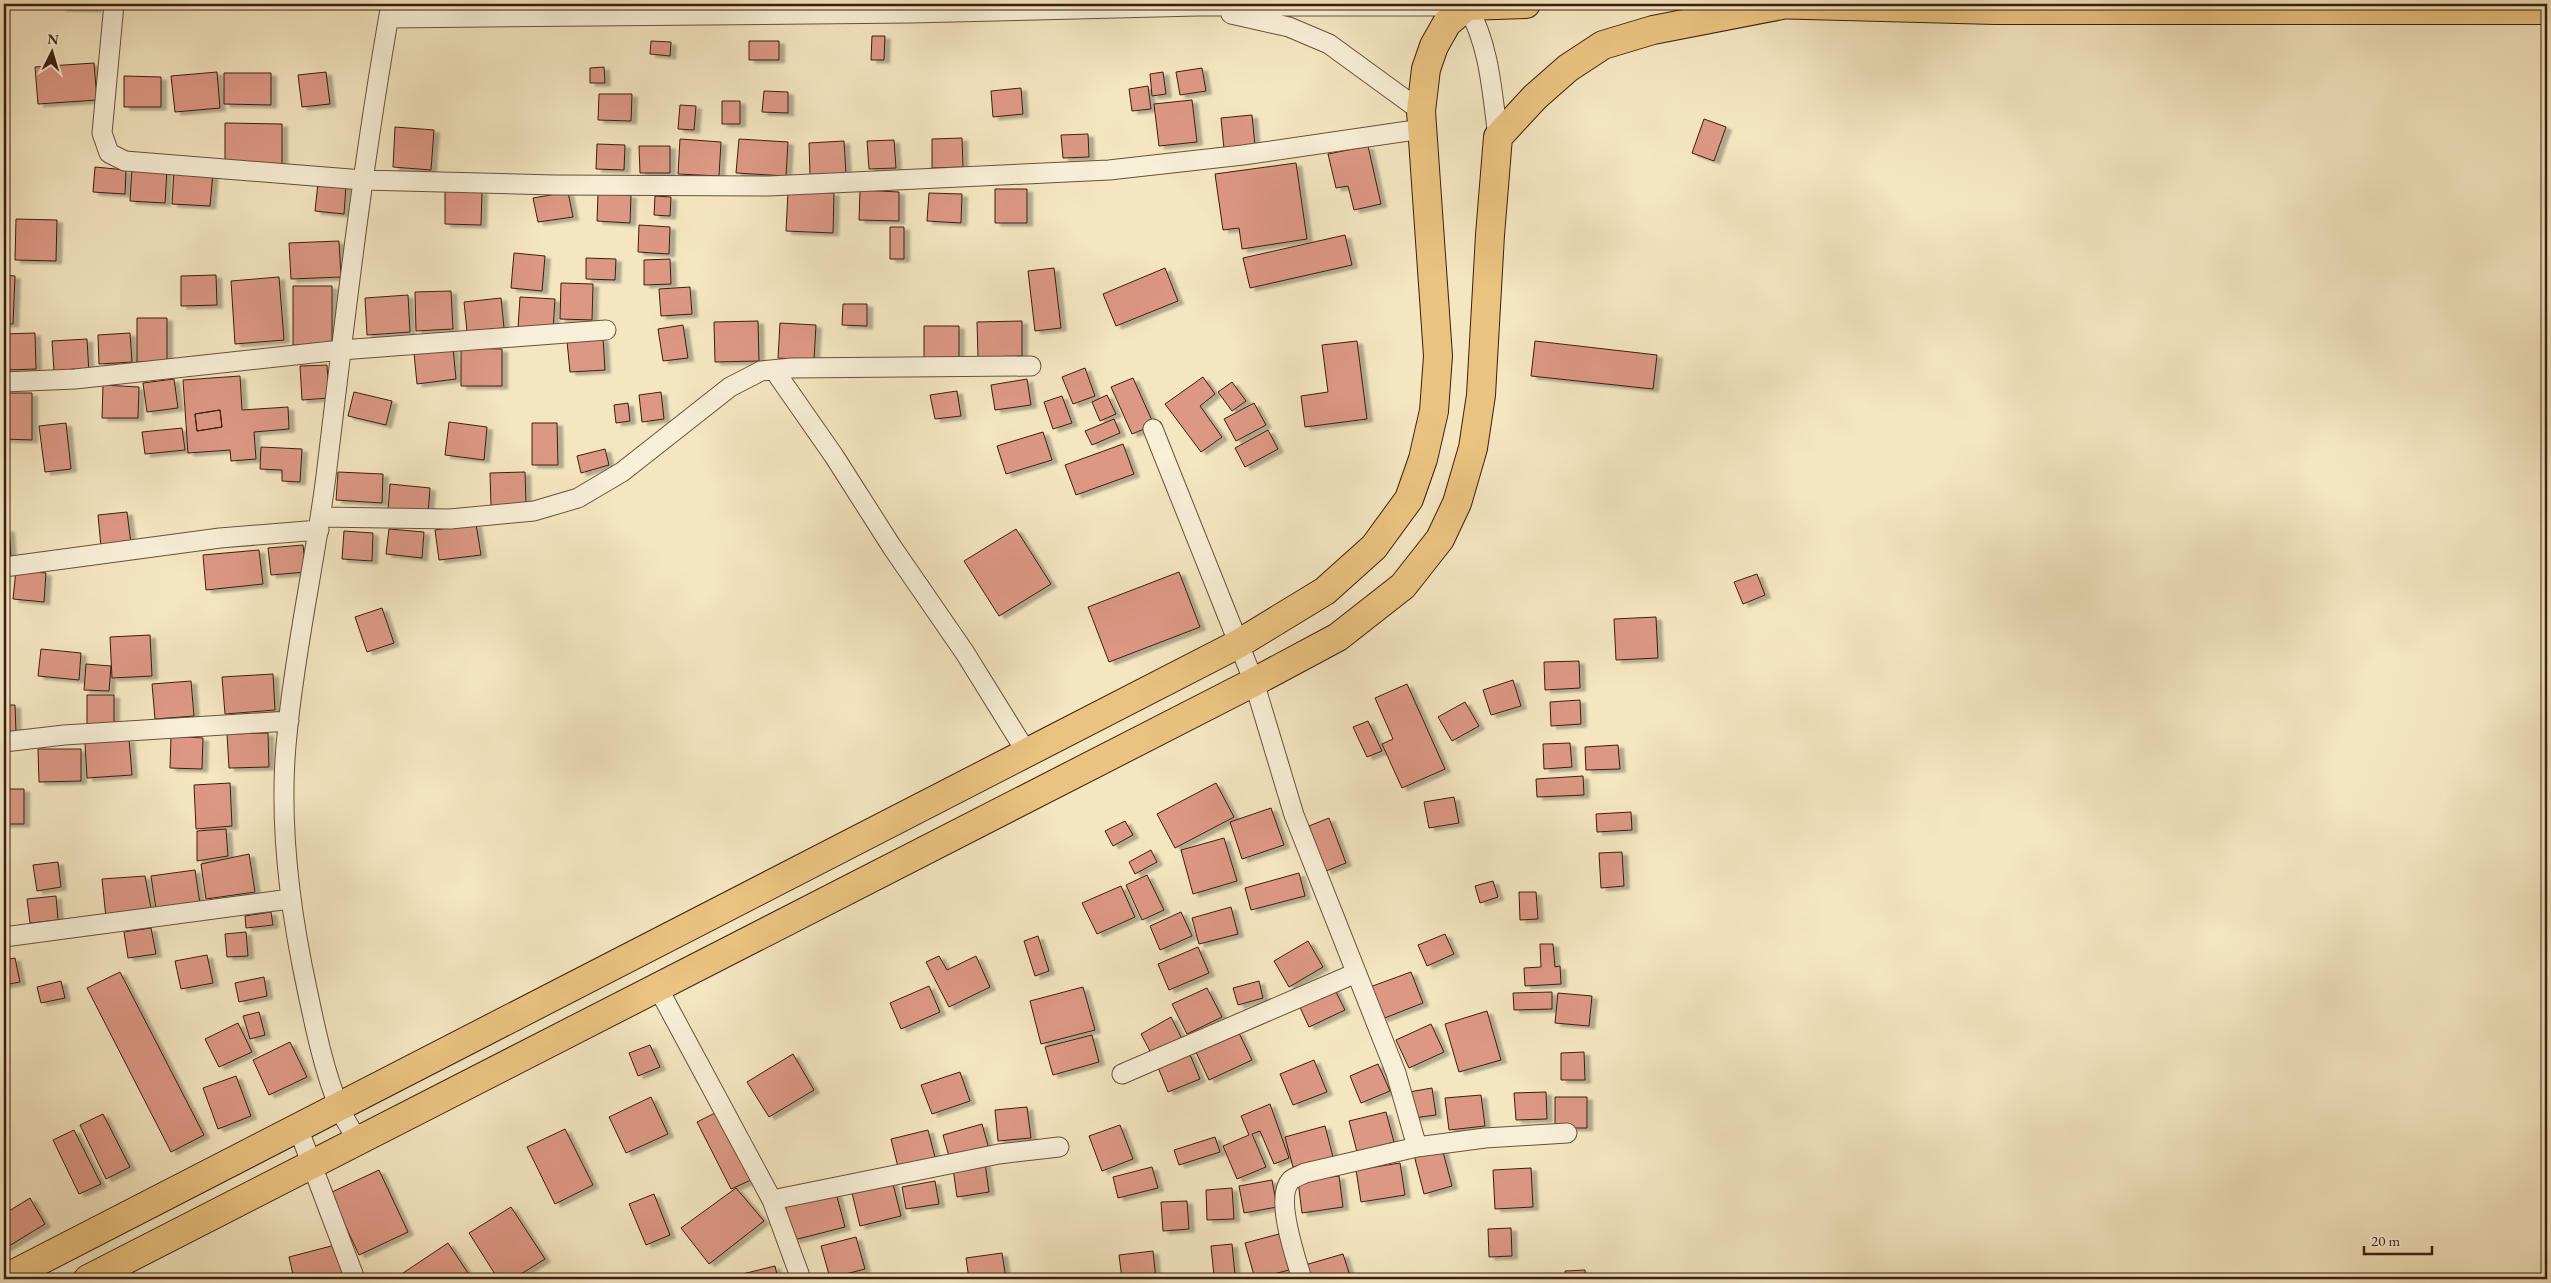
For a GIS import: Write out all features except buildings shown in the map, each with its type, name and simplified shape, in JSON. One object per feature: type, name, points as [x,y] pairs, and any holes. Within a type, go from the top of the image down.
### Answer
[{"type":"main road","points":[[4,1279],[1238,644],[1325,591],[1374,547],[1409,499],[1423,459],[1434,411],[1438,356],[1437,310],[1421,120],[1426,69],[1434,46],[1447,23],[1467,6],[1526,4]]},
{"type":"main road","points":[[1767,4],[1995,10],[2231,7],[2439,7],[2547,10]]},
{"type":"main road","points":[[88,1279],[359,1142],[1338,637],[1403,586],[1440,540],[1457,503],[1473,448],[1481,395],[1490,235],[1498,137],[1535,96],[1568,68],[1603,45],[1653,30],[1787,4]]},
{"type":"street","points":[[114,4],[102,133],[109,154],[125,160],[363,180],[554,185],[769,186],[1109,170],[1243,155],[1421,120]]},
{"type":"street","points":[[1198,6],[1289,27],[1330,44],[1421,120]]},
{"type":"street","points":[[359,1142],[339,1107],[315,1026],[295,934],[286,872],[285,796],[289,721],[320,524],[363,180],[390,11],[1467,6],[1479,28],[1490,80],[1498,137]]},
{"type":"street","points":[[4,382],[74,379],[341,350],[606,330]]},
{"type":"street","points":[[4,567],[320,524],[450,519],[534,511],[578,498],[622,472],[730,386],[762,371],[792,368],[1031,366]]},
{"type":"street","points":[[774,370],[834,456],[892,548],[965,653],[1027,753]]},
{"type":"street","points":[[1153,429],[1254,682],[1294,815],[1396,1073],[1417,1147]]},
{"type":"street","points":[[4,742],[64,735],[289,721]]},
{"type":"street","points":[[4,937],[290,899]]},
{"type":"street","points":[[1122,1074],[1356,972]]},
{"type":"street","points":[[658,988],[772,1200],[801,1279]]},
{"type":"street","points":[[298,1128],[355,1279]]},
{"type":"street","points":[[1302,1279],[1290,1239],[1286,1208],[1286,1191],[1291,1180],[1305,1173],[1417,1147],[1485,1138],[1567,1133]]},
{"type":"street","points":[[772,1200],[999,1154],[1059,1147]]}]
